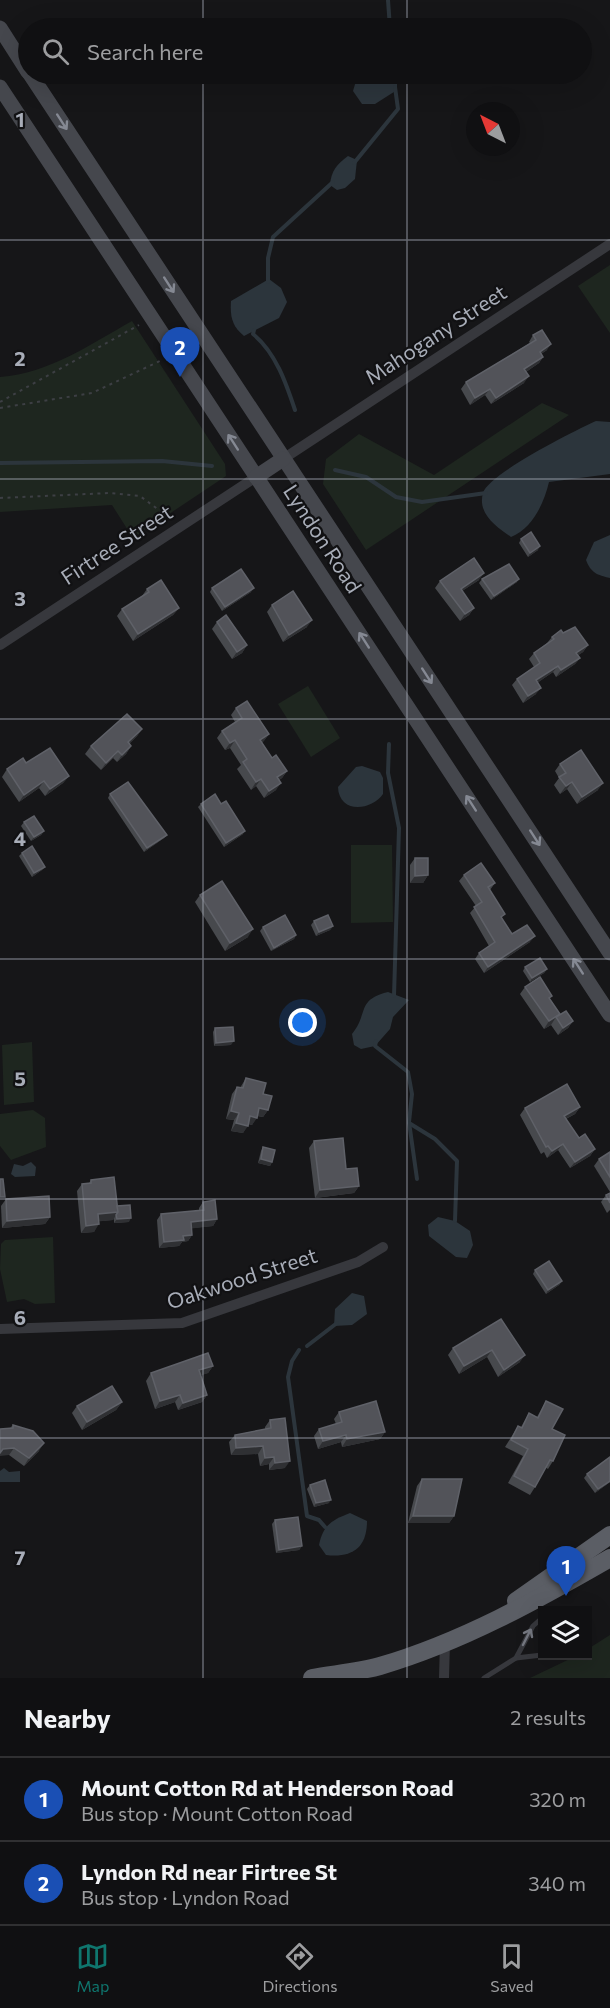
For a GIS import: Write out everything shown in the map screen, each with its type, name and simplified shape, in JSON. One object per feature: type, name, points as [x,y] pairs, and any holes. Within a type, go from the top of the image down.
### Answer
[{"type":"highway","points":[[478,1627],[610,1535]]},
{"type":"highway","points":[[312,1678],[379,1666],[445,1642],[541,1599],[610,1558]]},
{"type":"main road","name":"Lyndon Road","points":[[0,28],[18,56]]},
{"type":"main road","name":"Lyndon Road","points":[[36,84],[610,953]]},
{"type":"main road","name":"Lyndon Road","points":[[0,87],[610,1015]]},
{"type":"main road","points":[[256,477],[283,459]]},
{"type":"street","name":"Mahogany Street","points":[[283,459],[610,244]]},
{"type":"street","name":"Firtree Street","points":[[0,645],[256,477]]},
{"type":"street","name":"Oakwood Street","points":[[0,1329],[182,1323],[357,1262],[383,1247]]},
{"type":"street","points":[[444,1678],[445,1642]]},
{"type":"lane","points":[[516,1658],[533,1626],[538,1622]]},
{"type":"lane","points":[[484,1678],[516,1658],[538,1656]]},
{"type":"path","points":[[0,402],[152,318]]},
{"type":"path","points":[[0,408],[92,393],[146,369],[174,352]]},
{"type":"path","points":[[0,498],[110,493],[140,496],[180,527]]},
{"type":"shaded area","points":[[355,84],[397,84],[397,90],[375,104],[362,104],[353,91]]},
{"type":"shaded area","points":[[348,156],[357,160],[355,179],[345,188],[337,190],[330,185],[333,172]]},
{"type":"shaded area","points":[[610,265],[610,333],[578,286]]},
{"type":"shaded area","points":[[269,279],[281,288],[287,302],[279,318],[244,336],[233,321],[231,301]]},
{"type":"shaded area","points":[[132,321],[225,464],[226,476],[133,538],[112,505],[0,512],[0,377],[36,370],[52,364]]},
{"type":"shaded area","points":[[542,403],[569,415],[366,550],[323,484],[326,459],[359,434],[434,475]]},
{"type":"shaded area","points":[[596,421],[610,422],[610,474],[549,482],[536,514],[526,528],[511,537],[494,524],[486,514],[482,501],[483,493],[488,485],[534,453]]},
{"type":"shaded area","points":[[610,535],[610,578],[595,573],[586,560],[594,542]]},
{"type":"shaded area","points":[[308,686],[340,738],[311,757],[278,704]]},
{"type":"shaded area","points":[[362,766],[380,772],[383,778],[383,794],[371,804],[350,806],[340,796],[338,787],[356,767]]},
{"type":"shaded area","points":[[351,845],[392,845],[393,922],[351,923]]},
{"type":"shaded area","points":[[388,992],[409,1000],[393,1017],[390,1029],[375,1046],[361,1049],[354,1045],[352,1034],[364,1008],[371,999]]},
{"type":"shaded area","points":[[32,1042],[34,1102],[4,1105],[2,1045]]},
{"type":"shaded area","points":[[33,1110],[45,1118],[46,1147],[11,1160],[0,1146],[0,1114]]},
{"type":"shaded area","points":[[31,1162],[36,1167],[35,1176],[15,1177],[11,1174],[14,1164],[23,1166]]},
{"type":"shaded area","points":[[438,1217],[455,1221],[470,1231],[473,1245],[467,1258],[456,1257],[429,1236],[428,1225]]},
{"type":"shaded area","points":[[53,1237],[55,1303],[35,1304],[24,1299],[7,1302],[0,1269],[1,1244],[5,1240]]},
{"type":"shaded area","points":[[352,1293],[364,1296],[367,1314],[352,1325],[334,1326],[335,1309]]},
{"type":"shaded area","points":[[4,1468],[9,1472],[20,1471],[20,1482],[0,1482],[0,1471]]},
{"type":"shaded area","points":[[350,1513],[367,1521],[361,1544],[350,1553],[326,1555],[319,1545],[323,1533],[333,1521]]},
{"type":"shaded area","points":[[610,1635],[610,1678],[530,1678],[568,1660],[592,1660],[592,1646]]},
{"type":"building","points":[[542,330],[551,344],[540,352],[543,357],[524,369],[529,376],[496,398],[490,389],[475,398],[466,382],[536,340],[533,335]]},
{"type":"building","points":[[531,532],[540,546],[530,553],[521,539]]},
{"type":"building","points":[[474,558],[484,573],[461,589],[474,608],[465,614],[440,581]]},
{"type":"building","points":[[509,564],[519,579],[494,596],[482,579]]},
{"type":"building","points":[[241,569],[254,588],[225,607],[212,588]]},
{"type":"building","points":[[161,580],[179,608],[138,634],[122,609],[149,592],[147,589]]},
{"type":"building","points":[[293,591],[312,620],[289,635],[272,605]]},
{"type":"building","points":[[226,615],[247,645],[237,652],[217,622]]},
{"type":"building","points":[[575,627],[588,645],[576,653],[580,658],[561,670],[558,666],[536,680],[541,688],[528,696],[517,679],[540,663],[534,653],[554,639],[552,637],[561,630],[563,633]]},
{"type":"building","points":[[247,701],[269,734],[260,740],[272,758],[276,755],[287,771],[277,777],[281,783],[269,791],[261,779],[256,782],[243,762],[247,759],[235,740],[230,743],[222,731],[242,718],[236,708]]},
{"type":"building","points":[[127,714],[142,729],[128,742],[131,746],[122,755],[118,751],[106,763],[91,746]]},
{"type":"building","points":[[50,748],[69,776],[50,789],[44,781],[24,795],[7,769],[23,758],[26,763]]},
{"type":"building","points":[[581,750],[603,783],[582,797],[572,782],[566,786],[559,777],[566,773],[560,764]]},
{"type":"building","points":[[128,782],[167,835],[147,848],[110,794]]},
{"type":"building","points":[[215,794],[221,804],[226,801],[245,831],[226,843],[201,804]]},
{"type":"building","points":[[34,816],[44,831],[34,837],[24,822]]},
{"type":"building","points":[[32,846],[45,867],[34,873],[22,853]]},
{"type":"building","points":[[415,858],[428,858],[428,875],[415,876]]},
{"type":"building","points":[[481,863],[495,883],[488,887],[505,914],[501,917],[512,934],[527,925],[535,936],[488,967],[479,953],[495,942],[474,907],[482,902],[464,875]]},
{"type":"building","points":[[222,881],[253,929],[230,943],[200,895]]},
{"type":"building","points":[[285,915],[296,935],[274,948],[263,927]]},
{"type":"building","points":[[328,915],[333,926],[319,932],[314,921]]},
{"type":"building","points":[[540,958],[547,969],[532,978],[525,967]]},
{"type":"building","points":[[540,977],[552,996],[549,998],[560,1014],[549,1021],[525,987]]},
{"type":"building","points":[[566,1011],[573,1021],[563,1028],[556,1017]]},
{"type":"building","points":[[233,1027],[234,1041],[216,1043],[215,1028]]},
{"type":"building","points":[[246,1078],[266,1083],[263,1094],[272,1096],[268,1110],[259,1108],[257,1118],[250,1116],[248,1126],[236,1123],[239,1113],[231,1111],[237,1087],[243,1088]]},
{"type":"building","points":[[567,1084],[580,1107],[564,1116],[579,1138],[585,1134],[595,1149],[575,1162],[563,1144],[552,1151],[548,1146],[546,1147],[525,1108]]},
{"type":"building","points":[[343,1138],[346,1169],[357,1168],[359,1186],[320,1190],[314,1141]]},
{"type":"building","points":[[263,1147],[275,1150],[272,1162],[261,1159]]},
{"type":"building","points":[[610,1152],[610,1177],[599,1159]]},
{"type":"building","points":[[114,1177],[118,1212],[98,1214],[99,1224],[86,1226],[82,1184],[91,1183],[91,1180]]},
{"type":"building","points":[[0,1179],[3,1179],[5,1197],[0,1197]]},
{"type":"building","points":[[49,1196],[50,1217],[7,1221],[6,1199]]},
{"type":"building","points":[[215,1200],[217,1219],[191,1222],[192,1235],[183,1236],[184,1240],[164,1242],[161,1214],[204,1210],[203,1202]]},
{"type":"building","points":[[130,1205],[131,1218],[117,1219],[117,1206]]},
{"type":"building","points":[[549,1261],[562,1281],[548,1290],[535,1270]]},
{"type":"building","points":[[501,1319],[525,1355],[504,1370],[492,1350],[464,1366],[453,1348]]},
{"type":"building","points":[[208,1353],[213,1366],[199,1370],[207,1395],[183,1403],[180,1395],[160,1401],[151,1373]]},
{"type":"building","points":[[112,1386],[122,1402],[87,1422],[77,1406]]},
{"type":"building","points":[[376,1401],[385,1432],[347,1439],[346,1435],[323,1441],[319,1429],[342,1422],[339,1412]]},
{"type":"building","points":[[546,1401],[563,1409],[552,1429],[565,1435],[553,1461],[550,1460],[535,1487],[514,1476],[528,1449],[511,1440],[518,1426],[522,1428],[529,1413],[538,1418]]},
{"type":"building","points":[[285,1418],[290,1461],[275,1463],[274,1457],[265,1458],[263,1446],[236,1448],[235,1435],[271,1428],[270,1420]]},
{"type":"building","points":[[13,1425],[33,1431],[44,1443],[29,1458],[14,1448],[3,1449],[0,1453],[0,1429],[13,1428]]},
{"type":"building","points":[[610,1457],[610,1481],[598,1489],[587,1474]]},
{"type":"building","points":[[422,1479],[462,1479],[454,1516],[413,1516]]},
{"type":"building","points":[[325,1480],[331,1500],[316,1503],[310,1485]]},
{"type":"building","points":[[298,1517],[302,1546],[279,1550],[275,1520]]},
{"type":"waterway","points":[[388,0],[389,18]]},
{"type":"waterway","points":[[354,163],[398,109],[395,87]]},
{"type":"waterway","points":[[268,282],[268,258],[273,237],[333,182]]},
{"type":"waterway","points":[[254,330],[253,334],[274,359],[295,410]]},
{"type":"waterway","points":[[0,463],[162,461],[212,466]]},
{"type":"waterway","points":[[335,470],[366,477],[396,497],[422,502],[486,493]]},
{"type":"waterway","points":[[389,744],[388,773],[399,828],[394,996]]},
{"type":"waterway","points":[[376,1041],[375,1046],[408,1072],[412,1094],[409,1122],[417,1179]]},
{"type":"waterway","points":[[409,1123],[435,1139],[457,1161],[455,1221]]},
{"type":"waterway","points":[[307,1346],[337,1323]]},
{"type":"waterway","points":[[299,1350],[292,1361],[288,1377],[307,1516],[319,1520],[325,1527]]},
{"type":"place","name":"Lyndon Rd near Firtree St","points":[[180,377]]},
{"type":"place","name":"Mount Cotton Rd at Henderson Road","points":[[566,1596]]}]
